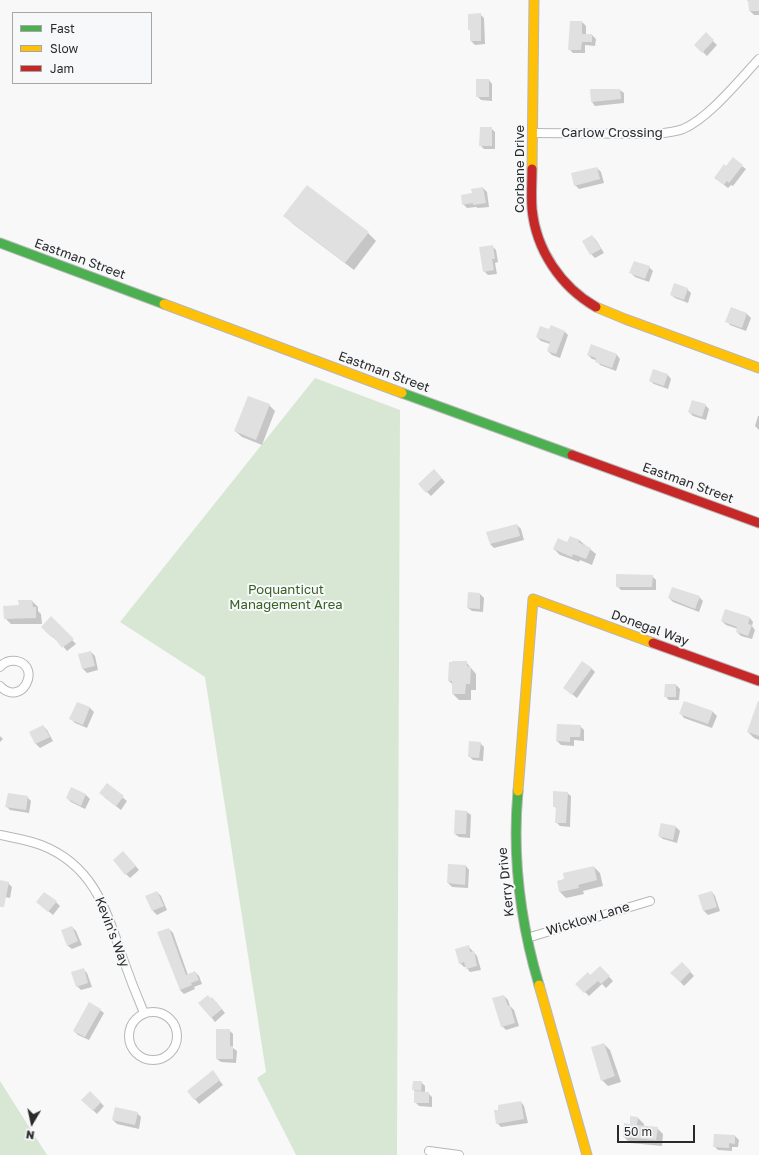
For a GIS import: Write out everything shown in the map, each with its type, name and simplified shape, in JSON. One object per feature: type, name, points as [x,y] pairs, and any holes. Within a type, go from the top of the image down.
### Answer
[{"type":"street","name":"Corbane Drive","points":[[534,0],[532,208],[534,223],[545,253],[556,273],[565,285],[587,302],[602,310],[759,368]]},
{"type":"street","name":"Carlow Crossing","points":[[533,133],[651,134],[675,131],[692,124],[707,113],[759,59]]},
{"type":"street","name":"Eastman Street","points":[[0,243],[395,390],[759,523]]},
{"type":"street","name":"Donegal Way","points":[[533,599],[759,681]]},
{"type":"street","name":"Kerry Drive","points":[[533,599],[515,840],[517,875],[526,938],[587,1155]]},
{"type":"street","points":[[0,667],[10,661],[20,662],[27,669],[29,678],[24,688],[19,691],[9,692],[0,686]]},
{"type":"street","name":"Kevin's Way","points":[[0,835],[26,840],[60,854],[84,875],[99,895],[105,908],[132,985],[144,1013]]},
{"type":"street","name":"Wicklow Lane","points":[[526,938],[650,900]]},
{"type":"street","points":[[144,1013],[160,1013],[167,1016],[173,1022],[176,1029],[176,1042],[171,1052],[158,1060],[150,1060],[139,1056],[131,1047],[128,1040],[128,1032],[131,1024],[136,1018],[144,1013]]},
{"type":"street","points":[[429,1152],[459,1155]]},
{"type":"green space","name":"Poquanticut Management Area","points":[[315,378],[400,410],[397,1155],[296,1155],[257,1078],[266,1072],[205,677],[120,622]]},
{"type":"green space","points":[[0,1081],[47,1155],[0,1155]]},
{"type":"building","points":[[748,0],[759,0],[759,11],[749,11]]},
{"type":"building","points":[[481,13],[481,41],[470,41],[468,14]]},
{"type":"building","points":[[570,21],[582,21],[582,34],[592,34],[592,42],[582,42],[581,50],[568,50]]},
{"type":"building","points":[[706,32],[714,40],[702,53],[694,45]]},
{"type":"building","points":[[476,79],[489,79],[489,97],[476,97]]},
{"type":"building","points":[[590,89],[620,89],[621,99],[591,102]]},
{"type":"building","points":[[480,127],[492,127],[492,146],[479,146]]},
{"type":"building","points":[[733,157],[743,165],[729,183],[727,181],[724,185],[714,178],[724,164],[726,166]]},
{"type":"building","points":[[597,167],[600,179],[574,186],[571,173]]},
{"type":"building","points":[[307,185],[369,232],[345,263],[283,216]]},
{"type":"building","points":[[483,187],[486,203],[462,205],[461,195],[472,193],[471,189]]},
{"type":"building","points":[[592,235],[601,249],[590,255],[582,241]]},
{"type":"building","points":[[493,245],[495,259],[492,259],[494,270],[483,272],[479,247]]},
{"type":"building","points":[[634,261],[650,266],[645,279],[629,273]]},
{"type":"building","points":[[674,283],[688,288],[684,300],[670,295]]},
{"type":"building","points":[[731,307],[747,313],[742,328],[725,322]]},
{"type":"building","points":[[551,325],[565,331],[556,354],[547,351],[550,342],[536,337],[540,326],[549,329]]},
{"type":"building","points":[[591,344],[617,354],[612,368],[595,362],[596,358],[587,355]]},
{"type":"building","points":[[653,369],[668,374],[664,386],[649,381]]},
{"type":"building","points":[[248,396],[270,404],[256,440],[234,431]]},
{"type":"building","points":[[692,400],[706,404],[702,417],[688,412]]},
{"type":"building","points":[[434,469],[442,478],[426,493],[418,484]]},
{"type":"building","points":[[517,524],[520,536],[490,544],[486,532]]},
{"type":"building","points":[[570,536],[580,540],[578,542],[591,548],[586,559],[573,554],[572,557],[553,549],[558,538],[567,542]]},
{"type":"building","points":[[616,574],[653,575],[652,587],[616,587]]},
{"type":"building","points":[[672,587],[700,596],[695,609],[668,598]]},
{"type":"building","points":[[468,592],[480,593],[480,609],[467,608]]},
{"type":"building","points":[[18,600],[32,600],[33,607],[36,607],[36,618],[4,619],[3,606],[19,605]]},
{"type":"building","points":[[725,609],[750,617],[748,624],[752,625],[748,636],[736,632],[737,627],[721,621]]},
{"type":"building","points":[[51,616],[74,639],[62,648],[53,636],[51,637],[41,627]]},
{"type":"building","points":[[91,651],[95,666],[82,669],[78,654]]},
{"type":"building","points":[[467,661],[467,666],[471,667],[470,684],[466,684],[465,694],[452,694],[452,681],[448,681],[449,662]]},
{"type":"building","points":[[582,661],[592,668],[572,695],[563,688]]},
{"type":"building","points":[[665,684],[676,684],[676,697],[664,697]]},
{"type":"building","points":[[684,701],[713,711],[708,724],[679,714]]},
{"type":"building","points":[[759,701],[759,736],[747,732]]},
{"type":"building","points":[[77,702],[90,707],[83,725],[69,719]]},
{"type":"building","points":[[557,724],[581,725],[580,737],[570,737],[570,742],[556,741]]},
{"type":"building","points":[[43,725],[50,737],[35,744],[29,732]]},
{"type":"building","points":[[469,741],[481,742],[479,758],[468,757]]},
{"type":"building","points":[[107,783],[124,796],[116,806],[99,793]]},
{"type":"building","points":[[71,787],[86,794],[81,806],[66,798]]},
{"type":"building","points":[[553,791],[568,792],[566,823],[555,823],[556,807],[553,807]]},
{"type":"building","points":[[8,793],[28,796],[26,810],[5,807]]},
{"type":"building","points":[[455,810],[467,811],[466,834],[454,834]]},
{"type":"building","points":[[661,823],[676,826],[673,840],[658,836]]},
{"type":"building","points":[[123,851],[136,866],[125,875],[113,860]]},
{"type":"building","points":[[448,864],[466,865],[465,885],[447,883]]},
{"type":"building","points":[[594,866],[597,880],[578,885],[579,888],[559,892],[557,881],[564,879],[563,873]]},
{"type":"building","points":[[0,880],[9,882],[4,907],[0,907]]},
{"type":"building","points":[[157,891],[164,906],[152,911],[145,896]]},
{"type":"building","points":[[712,891],[717,907],[703,911],[698,895]]},
{"type":"building","points":[[44,892],[57,901],[48,912],[36,902]]},
{"type":"building","points":[[72,926],[78,941],[67,946],[61,930]]},
{"type":"building","points":[[169,928],[186,975],[195,971],[199,980],[180,990],[157,932]]},
{"type":"building","points":[[469,945],[470,952],[474,951],[477,966],[466,969],[464,962],[459,964],[455,949]]},
{"type":"building","points":[[682,962],[691,971],[680,982],[670,973]]},
{"type":"building","points":[[600,966],[610,976],[601,984],[598,981],[584,993],[575,984],[588,972],[590,975]]},
{"type":"building","points":[[84,968],[88,983],[76,987],[71,972]]},
{"type":"building","points":[[208,995],[210,998],[212,997],[222,1009],[211,1018],[198,1003]]},
{"type":"building","points":[[504,995],[508,1006],[510,1005],[515,1023],[501,1027],[492,998]]},
{"type":"building","points":[[89,1002],[101,1009],[85,1037],[73,1031]]},
{"type":"building","points":[[216,1029],[230,1029],[230,1046],[233,1046],[233,1059],[216,1059]]},
{"type":"building","points":[[604,1043],[615,1076],[601,1081],[591,1047]]},
{"type":"building","points":[[213,1070],[220,1080],[194,1100],[187,1091]]},
{"type":"building","points":[[413,1081],[422,1081],[421,1091],[412,1090]]},
{"type":"building","points":[[90,1091],[101,1102],[93,1111],[81,1100]]},
{"type":"building","points":[[414,1091],[429,1092],[429,1103],[414,1103]]},
{"type":"building","points":[[521,1101],[524,1119],[496,1124],[494,1110],[498,1110],[498,1105]]},
{"type":"building","points":[[115,1107],[138,1112],[135,1125],[112,1120]]},
{"type":"building","points":[[630,1116],[638,1117],[637,1125],[658,1127],[656,1140],[623,1137],[624,1123],[630,1124]]},
{"type":"building","points":[[714,1134],[735,1135],[735,1144],[729,1143],[729,1148],[713,1147]]},
{"type":"traffic: fast","points":[[0,243],[164,304]]},
{"type":"traffic: fast","points":[[402,393],[572,455]]},
{"type":"traffic: fast","points":[[518,791],[516,840],[519,889],[522,913],[532,961],[539,985]]},
{"type":"traffic: slow","points":[[532,169],[534,0]]},
{"type":"traffic: slow","points":[[164,304],[402,393]]},
{"type":"traffic: slow","points":[[596,307],[759,368]]},
{"type":"traffic: slow","points":[[518,791],[533,599],[653,643]]},
{"type":"traffic: slow","points":[[539,985],[587,1155]]},
{"type":"traffic: jam","points":[[532,169],[532,209],[534,224],[545,253],[561,278],[583,299],[596,307]]},
{"type":"traffic: jam","points":[[572,455],[759,523]]},
{"type":"traffic: jam","points":[[653,643],[759,681]]}]
